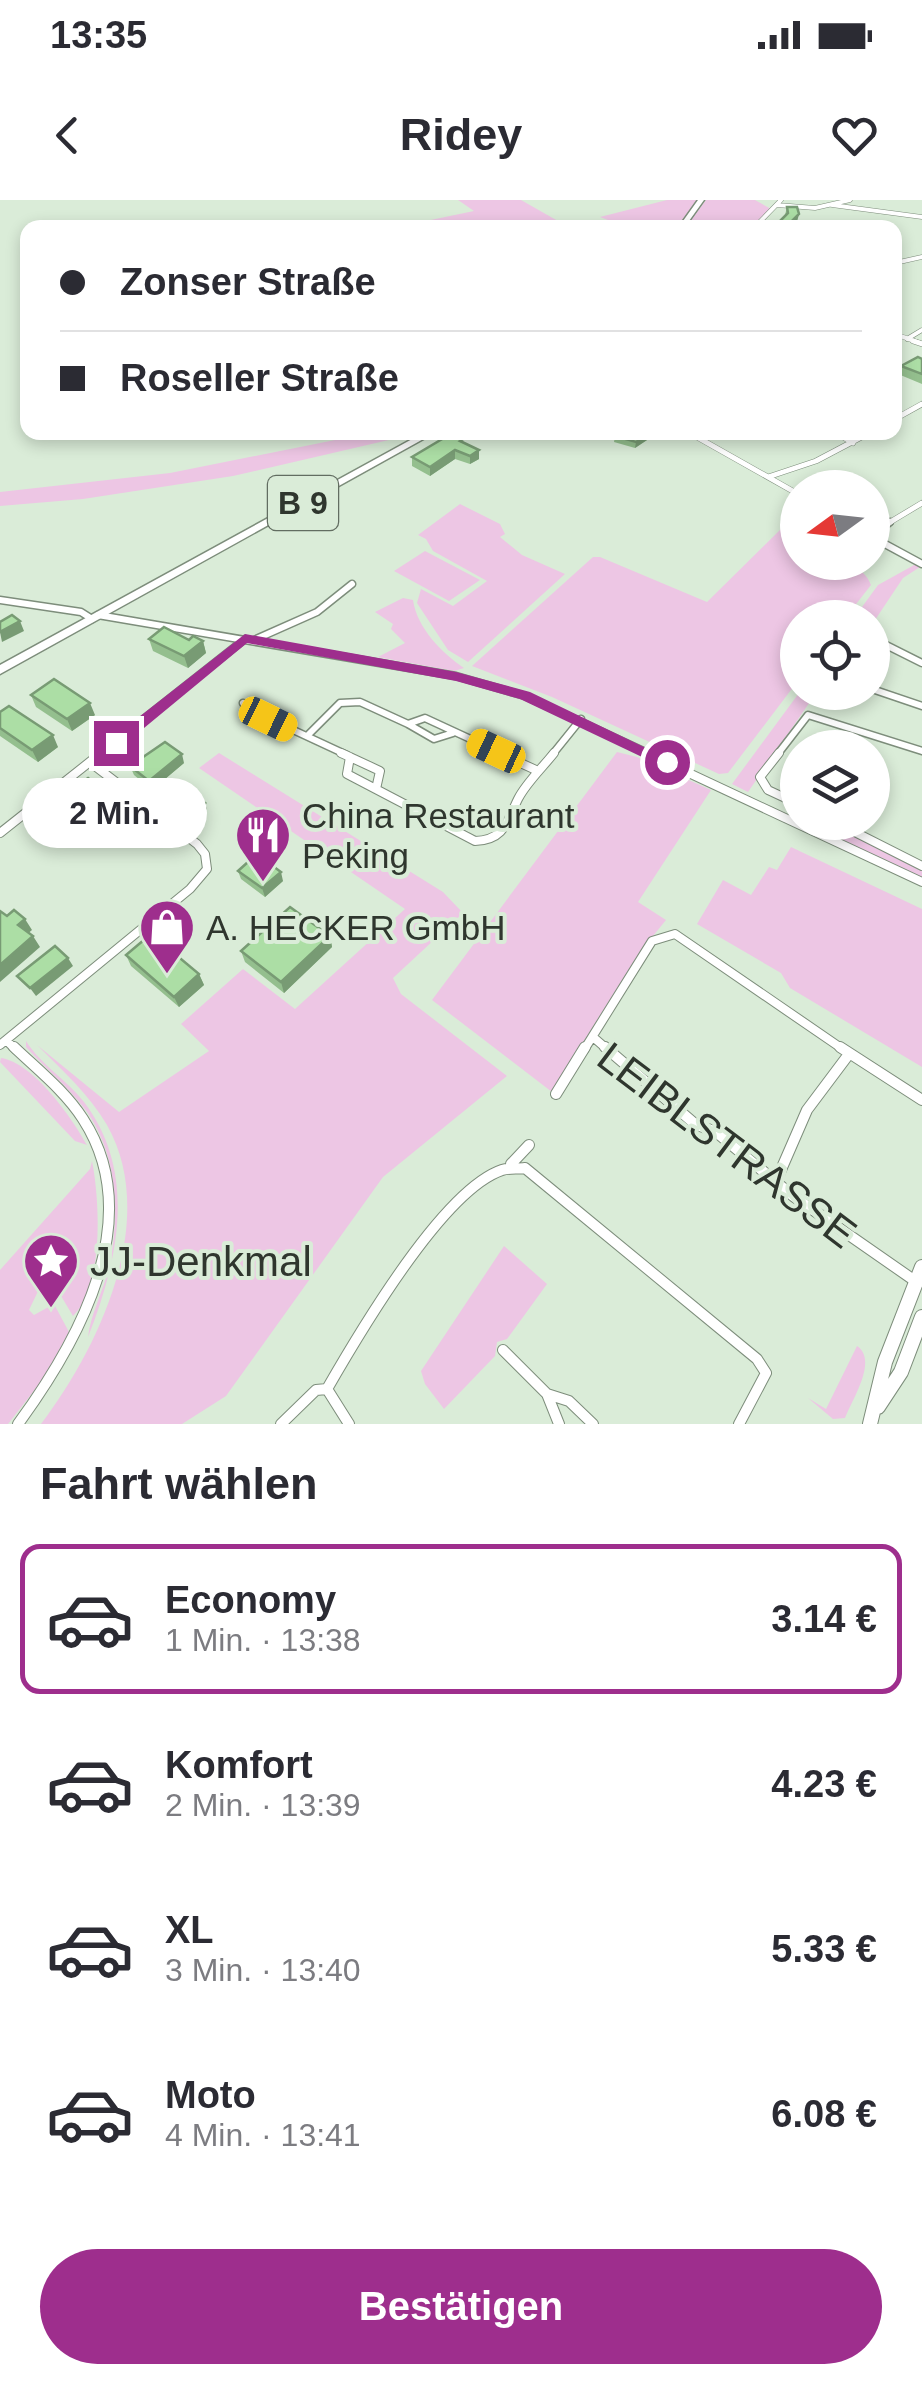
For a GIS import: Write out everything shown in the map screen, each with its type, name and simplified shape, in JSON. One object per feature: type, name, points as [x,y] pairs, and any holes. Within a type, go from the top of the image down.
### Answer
[{"type":"main road","name":"B 9","points":[[0,670],[417,440]]},
{"type":"street","points":[[762,220],[782,200]]},
{"type":"street","points":[[776,205],[806,208],[850,200]]},
{"type":"street","points":[[832,205],[922,217]]},
{"type":"street","points":[[907,338],[922,330]]},
{"type":"street","points":[[902,336],[922,344]]},
{"type":"street","points":[[902,414],[922,404]]},
{"type":"street","points":[[908,411],[922,419]]},
{"type":"street","points":[[702,440],[780,484]]},
{"type":"street","points":[[848,440],[853,443]]},
{"type":"street","points":[[768,477],[816,461],[858,440]]},
{"type":"street","points":[[890,522],[922,503]]},
{"type":"street","points":[[890,547],[922,564]]},
{"type":"street","points":[[0,833],[249,639],[316,612],[352,584]]},
{"type":"street","points":[[0,600],[456,676],[525,696],[922,882]]},
{"type":"street","points":[[890,647],[922,663]]},
{"type":"street","points":[[890,695],[922,706]]},
{"type":"street","points":[[308,735],[340,703],[350,701],[434,739],[454,732]]},
{"type":"street","points":[[243,703],[248,709],[380,772],[376,789]]},
{"type":"street","points":[[796,730],[808,714],[857,730]]},
{"type":"street","points":[[408,724],[425,718],[538,771]]},
{"type":"street","points":[[350,757],[347,774],[476,841],[486,842],[497,838],[516,812],[517,800],[581,720]]},
{"type":"street","points":[[890,741],[922,751]]},
{"type":"street","points":[[780,750],[760,776],[768,790],[780,796]]},
{"type":"street","points":[[18,1424],[48,1385],[78,1335],[98,1278],[107,1207],[102,1168],[90,1132],[76,1111],[3,1043],[190,890],[207,870],[206,854],[197,844],[92,763]]},
{"type":"street","points":[[871,840],[922,866]]},
{"type":"street","points":[[593,1037],[652,940],[675,934],[922,1100]]},
{"type":"street","name":"LEIBLSTRASSE","points":[[556,1094],[593,1037],[695,1124],[716,1132],[793,1196],[920,1278]]},
{"type":"street","points":[[777,1179],[807,1110],[849,1054]]},
{"type":"street","points":[[327,1389],[434,1228],[496,1170],[512,1164],[529,1144]]},
{"type":"street","points":[[512,1164],[525,1168],[757,1359],[766,1374],[739,1424]]},
{"type":"street","points":[[872,1418],[885,1362],[920,1278]]},
{"type":"street","points":[[872,1418],[901,1372],[922,1317]]},
{"type":"street","points":[[503,1350],[547,1394],[559,1424]]},
{"type":"street","points":[[281,1424],[316,1390],[327,1389]]},
{"type":"street","points":[[327,1389],[348,1424]]},
{"type":"street","points":[[547,1394],[569,1402],[593,1424]]},
{"type":"shaded area","points":[[458,200],[521,200],[556,220],[431,220],[474,211]]},
{"type":"shaded area","points":[[667,200],[697,200],[682,220],[600,217]]},
{"type":"shaded area","points":[[706,200],[755,200],[771,209],[758,220],[691,220]]},
{"type":"shaded area","points":[[335,440],[389,440],[233,476],[83,499],[0,506],[0,492],[170,473]]},
{"type":"shaded area","points":[[460,504],[500,524],[505,534],[500,537],[522,555],[565,574],[468,662],[448,650],[417,603],[421,589],[453,606],[487,581],[433,551],[426,539],[418,535]]},
{"type":"shaded area","points":[[780,530],[780,580],[868,580],[871,585],[859,600],[780,600],[780,704],[728,773],[719,774],[552,697],[472,666],[593,557],[707,602]]},
{"type":"shaded area","points":[[425,551],[480,580],[449,601],[394,571]]},
{"type":"shaded area","points":[[916,564],[920,567],[903,578],[888,600],[867,600],[878,585]]},
{"type":"shaded area","points":[[403,598],[413,600],[432,639],[464,668],[454,671],[378,657],[405,643],[391,629],[393,624],[375,612]]},
{"type":"shaded area","points":[[786,710],[804,710],[791,730],[780,730],[780,745],[748,792],[732,784]]},
{"type":"shaded area","points":[[617,752],[711,790],[638,902],[666,920],[640,952],[552,1092],[432,1000]]},
{"type":"shaded area","points":[[219,753],[443,892],[463,913],[393,978],[401,994],[507,1076],[383,1177],[226,1396],[182,1424],[41,1424],[63,1393],[101,1321],[125,1241],[127,1201],[122,1162],[107,1125],[84,1093],[37,1045],[119,1112],[209,1051],[181,1024],[243,969],[295,1009],[405,909],[199,768]]},
{"type":"shaded area","points":[[839,840],[863,840],[922,869],[922,879]]},
{"type":"shaded area","points":[[791,847],[922,909],[922,1067],[790,988],[781,973],[697,924],[723,880],[751,895],[769,867],[777,870]]},
{"type":"shaded area","points":[[26,1041],[84,1102],[101,1129],[112,1158],[118,1218],[114,1248],[88,1337],[113,1243],[115,1203],[109,1162],[84,1108],[26,1047]]},
{"type":"shaded area","points":[[1,1058],[14,1062],[39,1081],[87,1145],[75,1141],[0,1062]]},
{"type":"shaded area","points":[[92,1161],[98,1220],[90,1285],[73,1316],[33,1249],[28,1253],[42,1283],[29,1310],[34,1315],[54,1304],[69,1332],[44,1378],[8,1424],[0,1424],[0,1270],[90,1169]]},
{"type":"shaded area","points":[[504,1246],[547,1284],[507,1339],[497,1342],[495,1356],[444,1409],[425,1384],[421,1371]]},
{"type":"shaded area","points":[[857,1346],[865,1360],[862,1380],[845,1418],[833,1419],[808,1398],[826,1409]]},
{"type":"building","points":[[787,207],[797,207],[799,214],[793,220],[781,220],[788,213]]},
{"type":"building","points":[[918,357],[922,359],[922,374],[902,366]]},
{"type":"building","points":[[441,440],[462,440],[479,450],[470,456],[455,450],[430,467],[412,457]]},
{"type":"building","points":[[12,615],[20,621],[0,632],[0,622]]},
{"type":"building","points":[[164,627],[189,640],[193,636],[203,641],[184,656],[149,639]]},
{"type":"building","points":[[54,679],[90,703],[67,719],[31,695]]},
{"type":"building","points":[[9,706],[53,735],[32,750],[0,728],[0,712]]},
{"type":"building","points":[[165,742],[182,754],[149,781],[130,766]]},
{"type":"building","points":[[88,778],[99,787],[49,821],[38,812]]},
{"type":"building","points":[[190,792],[205,803],[190,814],[176,802]]},
{"type":"building","points":[[266,861],[281,872],[262,888],[238,871],[248,862],[257,869]]},
{"type":"building","points":[[290,907],[330,936],[281,982],[241,951]]},
{"type":"building","points":[[14,910],[25,919],[18,925],[33,936],[0,965],[0,911],[7,916]]},
{"type":"building","name":"A. HECKER GmbH","points":[[151,934],[199,974],[174,997],[126,955]]},
{"type":"building","points":[[55,946],[68,958],[30,988],[17,976]]},
{"type":"place","name":"China Restaurant Peking","points":[[263,884]]},
{"type":"place","name":"A. HECKER GmbH","points":[[167,976]]},
{"type":"place","name":"JJ-Denkmal","points":[[51,1310]]},
{"type":"route","points":[[116,743],[245,638],[456,676],[525,696],[667,762]]}]
